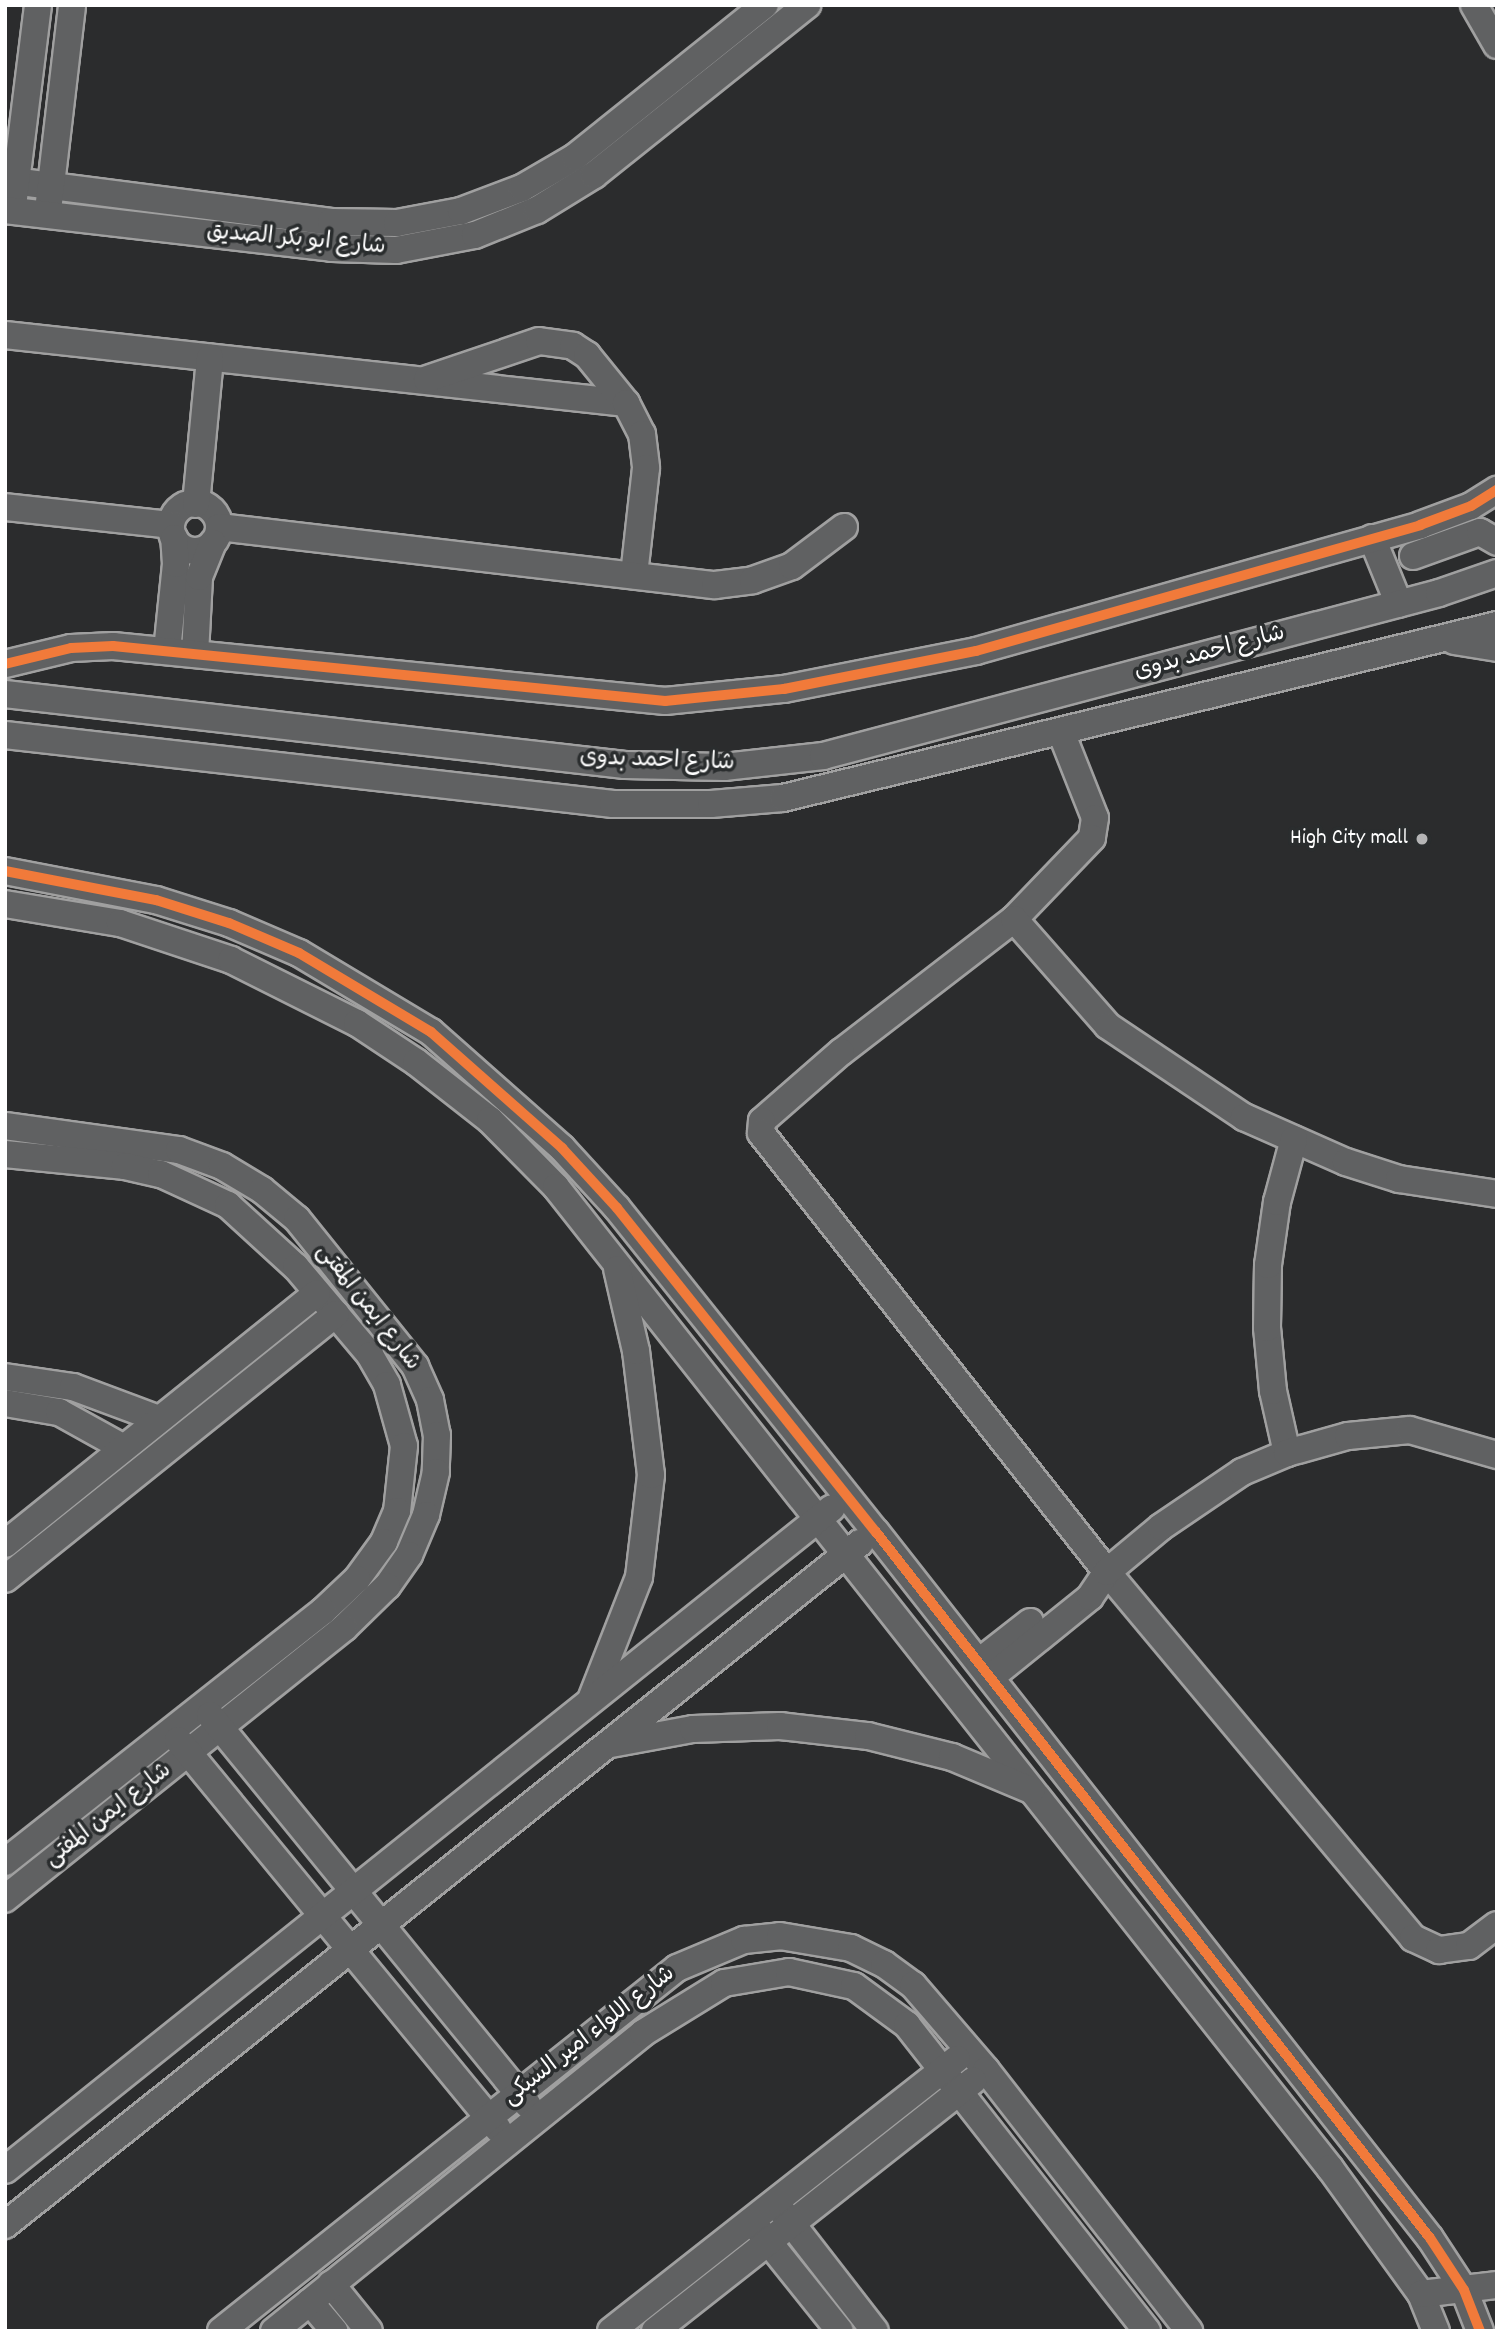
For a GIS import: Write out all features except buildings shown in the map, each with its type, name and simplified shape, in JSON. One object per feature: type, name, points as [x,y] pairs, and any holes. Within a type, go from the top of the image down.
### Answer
[{"type":"street","points":[[9,210],[38,5]]},
{"type":"street","points":[[48,214],[72,5]]},
{"type":"street","name":"شارع ابو بكر الصديق","points":[[11,181],[331,222],[397,223],[461,211],[559,169],[765,5]]},
{"type":"street","name":"شارع ابو بكر الصديق","points":[[9,210],[332,248],[396,250],[475,235],[537,210],[594,175],[807,5]]},
{"type":"street","points":[[1474,5],[1497,45]]},
{"type":"street","points":[[5,335],[626,403]]},
{"type":"street","points":[[420,382],[522,345],[556,342],[587,355],[626,403],[642,433],[646,451],[634,575]]},
{"type":"street","points":[[196,504],[210,358]]},
{"type":"street","points":[[5,664],[71,648],[167,651],[665,701],[784,689],[976,651],[1372,538],[1471,506],[1497,489]]},
{"type":"street","points":[[167,651],[176,564],[172,532],[181,508],[196,504],[211,510],[216,535],[199,577],[195,654]]},
{"type":"street","points":[[5,508],[172,532],[189,551],[216,535],[715,585],[753,580],[792,566],[844,527]]},
{"type":"street","points":[[1413,556],[1480,532],[1497,542]]},
{"type":"street","points":[[1372,538],[1399,604]]},
{"type":"street","name":"شارع احمد بدوى","points":[[5,694],[625,765],[724,767],[823,756],[1399,604],[1497,573]]},
{"type":"street","name":"شارع احمد بدوى","points":[[5,735],[613,804],[711,804],[783,798],[1497,625]]},
{"type":"street","points":[[1439,639],[1497,648]]},
{"type":"street","points":[[1061,732],[1095,827],[1092,838],[1014,919],[841,1052],[762,1121],[761,1133],[1107,1572],[1413,1938],[1439,1950],[1469,1946],[1497,1925]]},
{"type":"street","points":[[5,872],[144,897],[229,923],[338,974],[431,1032],[514,1102],[617,1209],[985,1670],[1430,2238],[1464,2290],[1480,2331]]},
{"type":"street","points":[[5,904],[76,912],[164,936],[284,985],[357,1023],[416,1062],[490,1120],[556,1187],[1330,2168],[1421,2294],[1436,2331]]},
{"type":"street","points":[[1014,919],[1108,1026],[1244,1117],[1399,1179],[1497,1194]]},
{"type":"street","name":"شارع ايمن المفتى","points":[[5,1126],[179,1150],[222,1166],[262,1190],[297,1219],[415,1366],[430,1399],[437,1435],[436,1472],[426,1515],[408,1555],[387,1586],[344,1628],[5,1899]]},
{"type":"street","points":[[1287,1452],[1273,1391],[1268,1277],[1277,1202],[1294,1139]]},
{"type":"street","name":"شارع ايمن المفتى","points":[[5,1154],[125,1166],[196,1187],[257,1228],[370,1355],[398,1414],[404,1468],[397,1511],[384,1542],[357,1579],[5,1861]]},
{"type":"street","points":[[590,1701],[639,1577],[651,1475],[636,1351],[615,1261]]},
{"type":"street","points":[[5,1544],[317,1293]]},
{"type":"street","points":[[5,1578],[336,1314]]},
{"type":"street","points":[[5,1377],[73,1387],[159,1419]]},
{"type":"street","points":[[5,1403],[59,1412],[124,1448]]},
{"type":"street","points":[[985,1670],[1090,1597],[1107,1572],[1200,1497],[1287,1452],[1348,1436],[1410,1430],[1497,1455]]},
{"type":"street","points":[[5,2170],[819,1517],[848,1497]]},
{"type":"street","points":[[5,2225],[846,1553],[876,1532]]},
{"type":"street","points":[[202,1705],[538,2118]]},
{"type":"street","points":[[606,1745],[693,1729],[780,1726],[855,1734],[952,1757],[1033,1791]]},
{"type":"street","points":[[170,1731],[352,1948],[508,2142]]},
{"type":"street","name":"شارع اللواء امير السبكى","points":[[221,2331],[625,2006],[709,1951],[744,1940],[816,1939],[851,1948],[884,1964],[913,1985],[986,2070],[1189,2331]]},
{"type":"street","name":"شارع اللواء امير السبكى","points":[[274,2331],[643,2033],[724,1983],[789,1972],[854,1986],[882,2003],[907,2025],[1147,2331]]},
{"type":"street","points":[[625,2006],[643,2033]]},
{"type":"street","points":[[611,2331],[969,2049]]},
{"type":"street","points":[[655,2331],[986,2070]]},
{"type":"street","points":[[775,2202],[874,2331]]},
{"type":"street","points":[[751,2221],[840,2331]]},
{"type":"street","points":[[331,2284],[369,2331]]},
{"type":"street","points":[[1421,2294],[1497,2285]]},
{"type":"street","points":[[1121,2298],[1128,2331]]},
{"type":"street","points":[[310,2302],[334,2331]]},
{"type":"cycle path","points":[[5,664],[71,648],[113,646],[665,701],[784,689],[976,651],[1420,525],[1471,506],[1497,490]]},
{"type":"cycle path","points":[[5,871],[156,900],[229,923],[299,953],[431,1032],[562,1148],[617,1208],[876,1532],[1430,2238],[1464,2290],[1480,2331]]},
{"type":"place","name":"High City mall","points":[[1422,839]]}]
